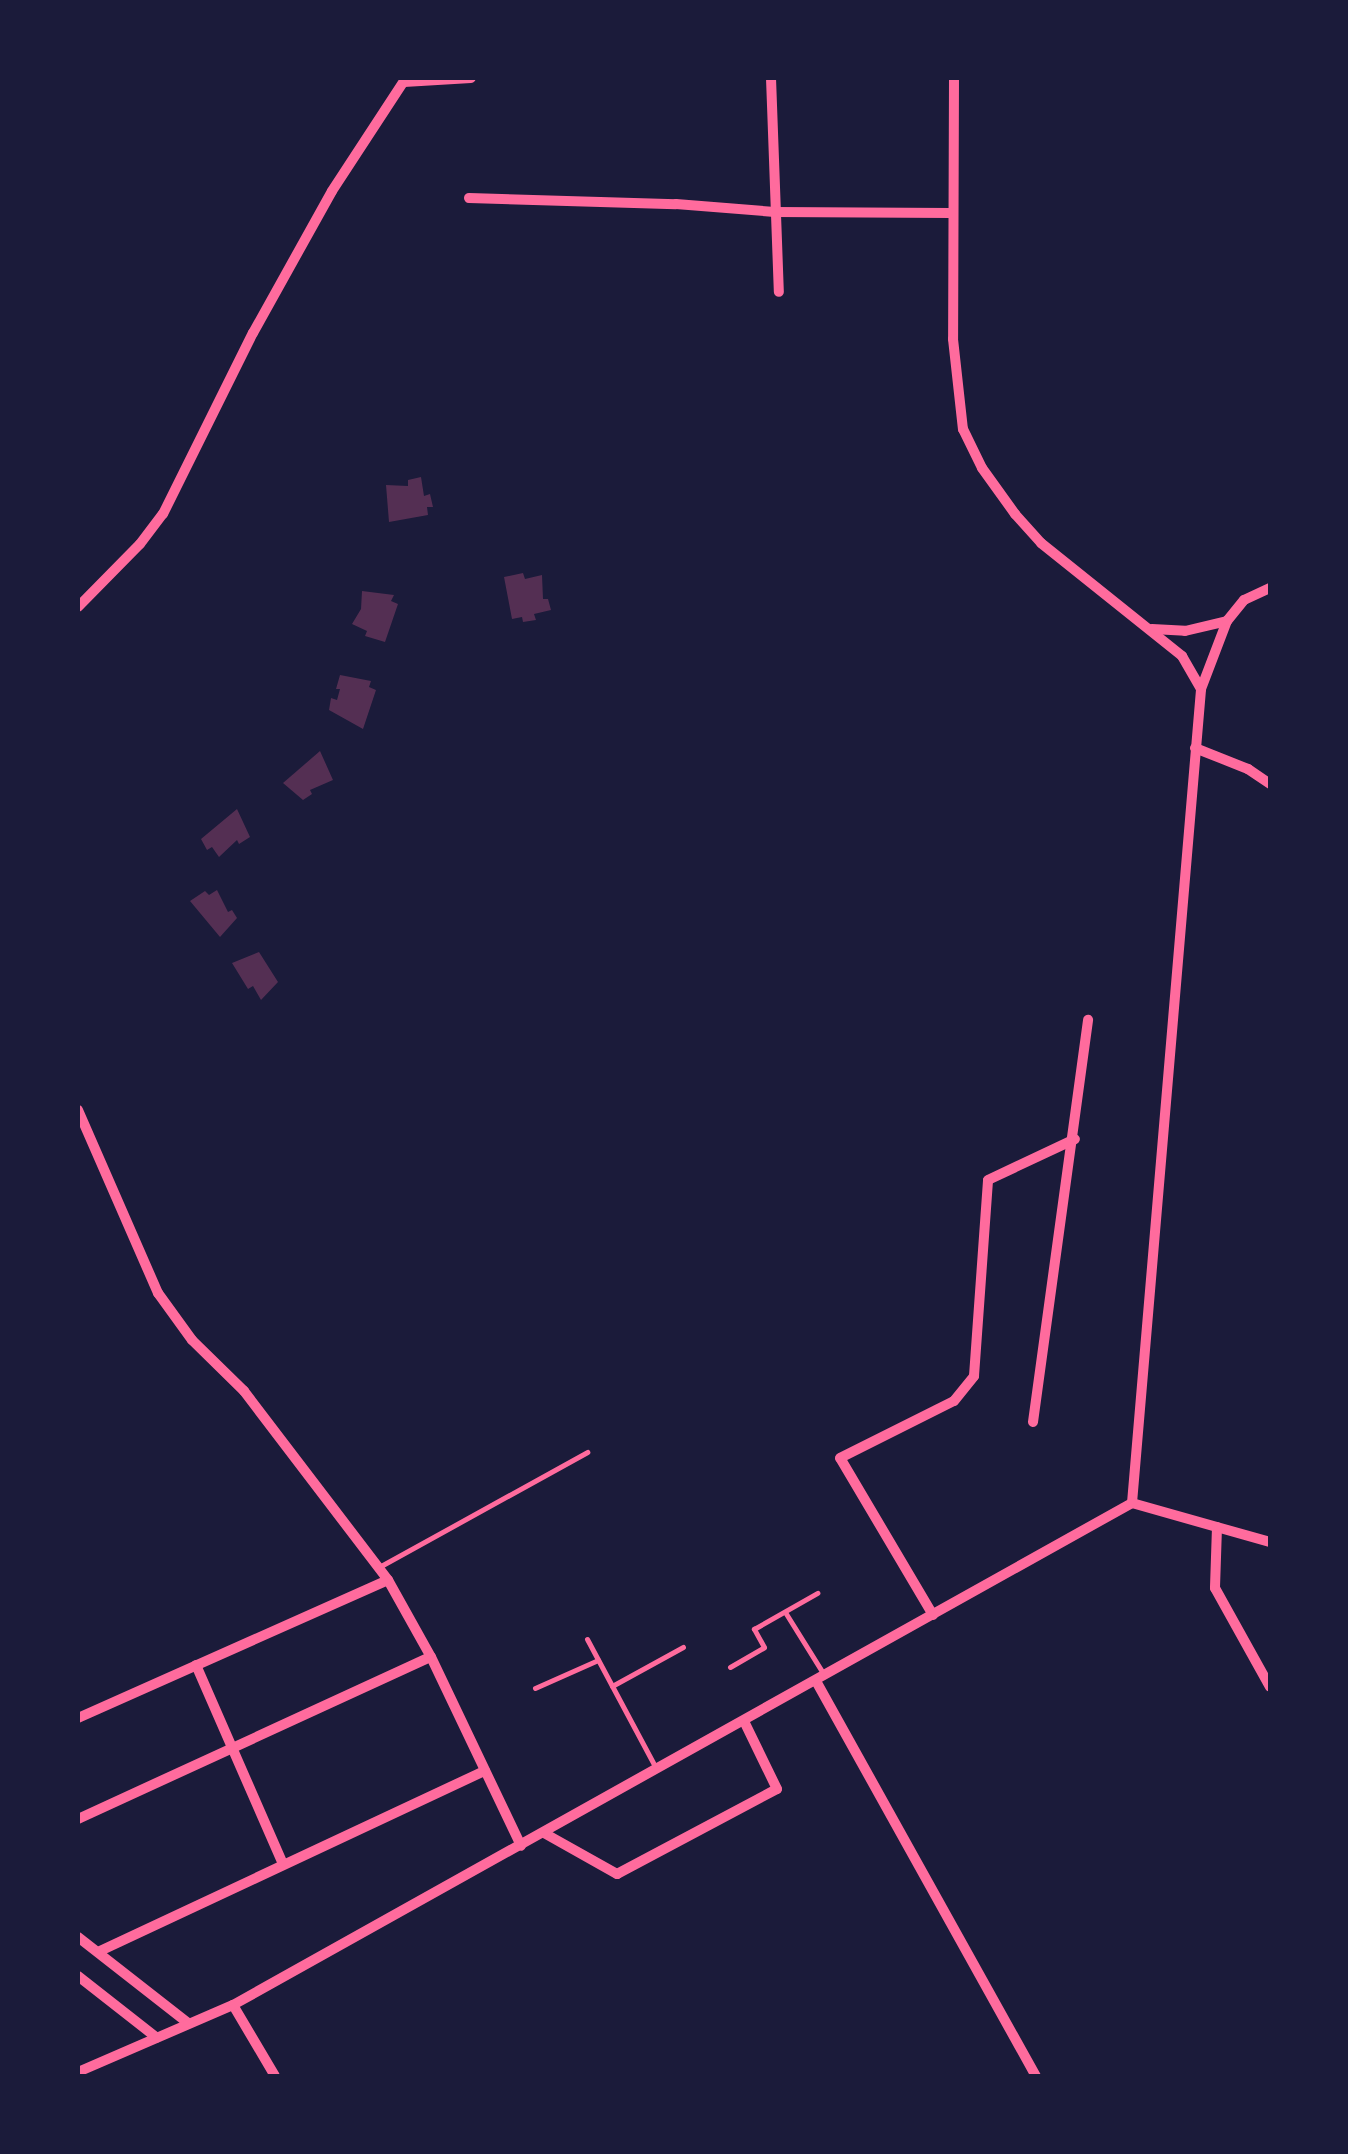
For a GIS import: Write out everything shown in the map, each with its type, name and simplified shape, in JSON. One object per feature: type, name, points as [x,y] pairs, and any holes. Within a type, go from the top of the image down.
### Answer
[{"type":"street","points":[[78,607],[164,514],[253,332],[332,191],[405,80],[471,78]]},
{"type":"street","points":[[771,78],[779,292]]},
{"type":"street","points":[[954,78],[951,214],[955,386],[964,430],[982,468],[1041,543],[1182,656],[1201,689]]},
{"type":"street","points":[[469,198],[676,204],[776,212],[951,214]]},
{"type":"street","points":[[1132,1502],[1201,689],[1227,621],[1244,600],[1270,588]]},
{"type":"street","points":[[1151,629],[1185,631],[1227,621]]},
{"type":"street","points":[[1195,748],[1248,769],[1270,784]]},
{"type":"street","points":[[1033,1422],[1088,1020]]},
{"type":"street","points":[[78,1110],[158,1292],[192,1340],[244,1391],[388,1580],[431,1657],[520,1846]]},
{"type":"street","points":[[933,1615],[840,1458],[954,1401],[974,1376],[988,1180],[1074,1139]]},
{"type":"street","points":[[78,2072],[233,2005],[744,1723],[1132,1502],[1270,1542]]},
{"type":"street","points":[[1217,1527],[1215,1588],[1270,1688]]},
{"type":"street","points":[[78,1718],[388,1580]]},
{"type":"street","points":[[78,1819],[431,1657]]},
{"type":"street","points":[[196,1665],[283,1864]]},
{"type":"street","points":[[821,1678],[1036,2076]]},
{"type":"street","points":[[544,1833],[617,1874],[777,1789],[744,1723]]},
{"type":"street","points":[[100,1952],[485,1771]]},
{"type":"street","points":[[78,1938],[188,2022]]},
{"type":"street","points":[[78,1976],[157,2038]]},
{"type":"street","points":[[233,2005],[275,2076]]},
{"type":"lane","points":[[379,1567],[587,1452]]},
{"type":"lane","points":[[730,1667],[764,1648],[754,1629],[817,1594]]},
{"type":"lane","points":[[785,1612],[821,1678]]},
{"type":"lane","points":[[587,1639],[658,1770]]},
{"type":"lane","points":[[612,1686],[684,1647]]},
{"type":"lane","points":[[535,1688],[598,1660]]},
{"type":"building","points":[[421,477],[424,496],[430,494],[433,507],[427,507],[428,515],[389,522],[386,485],[408,486],[408,480]]},
{"type":"building","points":[[523,573],[525,579],[542,575],[543,599],[548,599],[551,610],[534,614],[536,620],[523,622],[522,617],[512,619],[504,577]]},
{"type":"building","points":[[362,591],[394,595],[391,601],[398,604],[385,642],[365,636],[367,631],[352,624],[361,609]]},
{"type":"building","points":[[340,675],[371,681],[369,687],[376,690],[363,729],[329,710],[331,698],[337,700]]},
{"type":"building","points":[[320,751],[333,780],[310,790],[312,794],[303,800],[283,783]]},
{"type":"building","points":[[237,809],[250,837],[239,844],[237,840],[219,857],[212,847],[207,850],[201,839]]},
{"type":"building","points":[[217,890],[228,912],[232,910],[237,918],[220,937],[190,901],[205,891],[209,895]]},
{"type":"building","points":[[259,952],[278,982],[261,1000],[253,986],[248,989],[232,963]]}]
